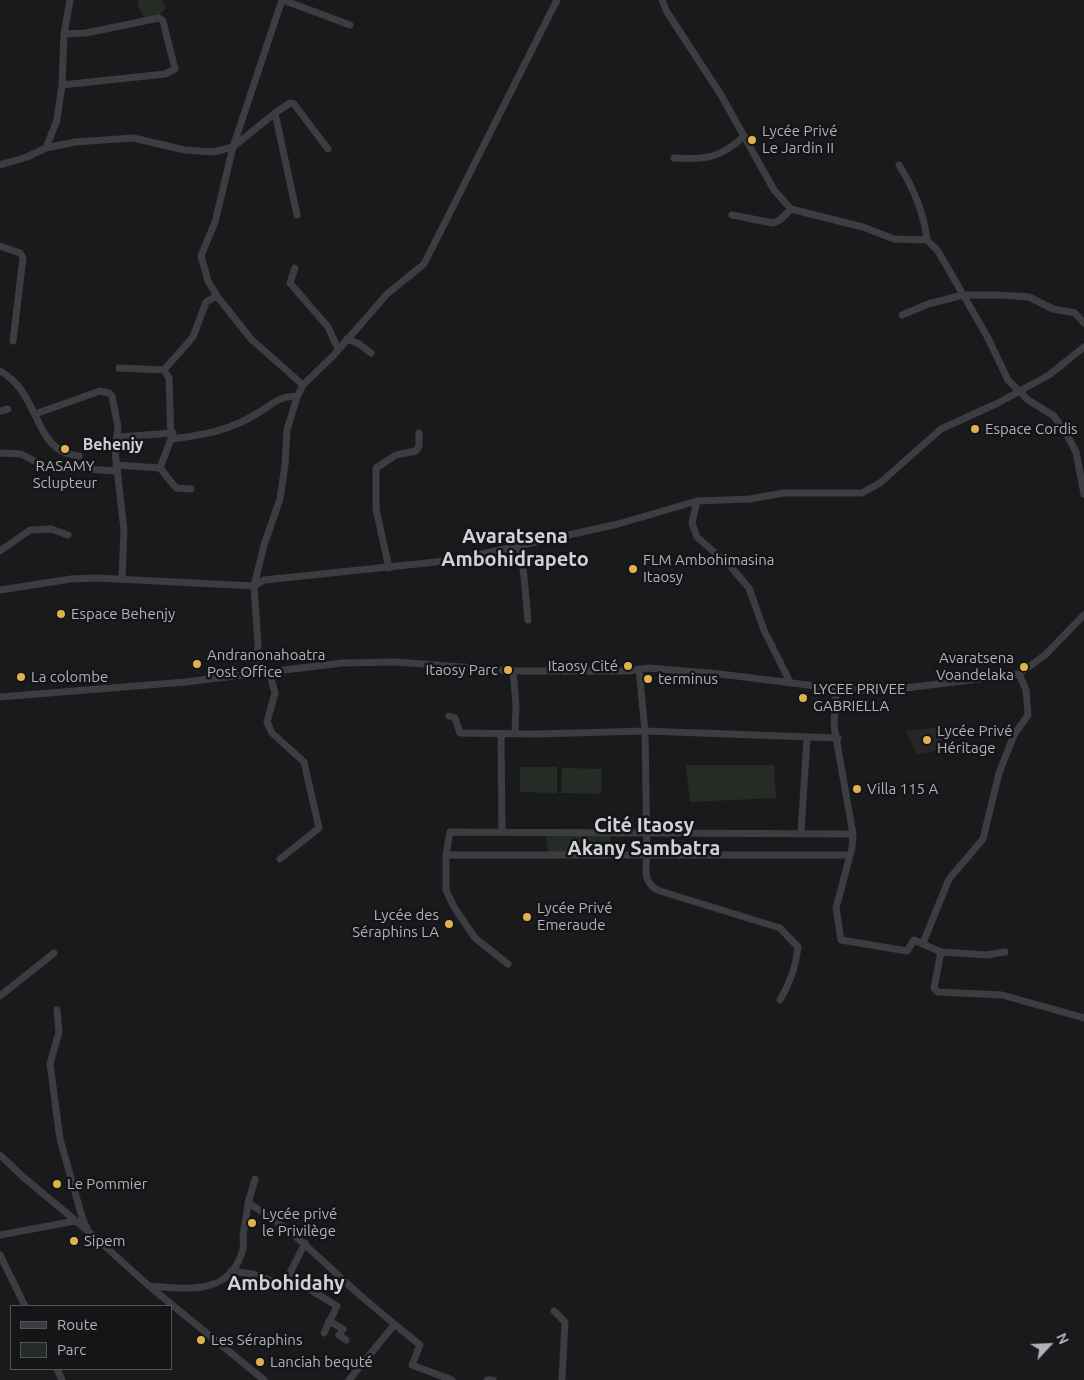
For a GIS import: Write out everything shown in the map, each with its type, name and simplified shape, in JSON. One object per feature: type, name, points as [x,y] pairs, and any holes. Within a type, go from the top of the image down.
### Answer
[{"type":"street","points":[[46,148],[57,120],[62,85],[64,34],[70,0]]},
{"type":"street","points":[[303,385],[276,360],[257,346],[217,296],[208,281],[201,256],[215,222],[234,147],[283,0],[350,25]]},
{"type":"street","points":[[256,674],[258,642],[254,586],[264,545],[280,499],[287,430],[297,397],[303,385],[387,294],[424,264],[558,0]]},
{"type":"street","points":[[662,0],[667,12],[694,51],[774,190],[791,209],[863,227],[894,239],[927,240]]},
{"type":"street","points":[[62,85],[104,79],[165,74],[175,69],[163,21],[159,18],[86,33],[64,34]]},
{"type":"street","points":[[0,165],[27,157],[46,148],[75,142],[133,138],[186,150],[213,152],[234,147],[290,103],[294,104],[328,149]]},
{"type":"street","points":[[276,113],[296,215]]},
{"type":"street","points":[[674,158],[705,158],[728,152],[744,136]]},
{"type":"street","points":[[899,165],[908,179],[924,219],[927,240],[938,251],[988,338],[1008,380],[1018,391],[1054,416],[1066,433],[1076,452],[1084,494]]},
{"type":"street","points":[[732,215],[773,223],[791,209]]},
{"type":"street","points":[[0,246],[20,253],[23,258],[13,341]]},
{"type":"street","points":[[295,268],[290,283],[328,327],[338,349]]},
{"type":"street","points":[[902,315],[928,304],[963,295],[1029,297],[1052,309],[1075,313],[1084,323]]},
{"type":"street","points":[[164,370],[193,337],[206,302],[217,296]]},
{"type":"street","points":[[347,339],[359,344],[371,353]]},
{"type":"street","points":[[0,590],[71,579],[122,579],[254,586],[264,580],[455,560],[519,544],[618,524],[697,501],[750,499],[783,493],[862,493],[880,483],[941,429],[998,403],[1055,371],[1084,347]]},
{"type":"street","points":[[119,368],[164,370]]},
{"type":"street","points":[[160,468],[172,436],[169,378],[164,370]]},
{"type":"street","points":[[0,371],[17,382],[57,448],[79,456]]},
{"type":"street","points":[[35,414],[104,391],[112,396],[118,437],[116,447],[117,468],[124,530],[122,579]]},
{"type":"street","points":[[118,437],[172,436],[226,430],[280,399],[297,397]]},
{"type":"street","points":[[0,411],[8,409]]},
{"type":"street","points":[[389,568],[376,509],[376,472],[378,466],[389,459],[416,451],[419,446],[419,432]]},
{"type":"street","points":[[0,453],[21,454],[38,463],[53,467],[160,468]]},
{"type":"street","points":[[160,468],[176,488],[190,489]]},
{"type":"street","points":[[697,501],[692,523],[697,537],[731,567],[749,588],[764,630],[790,682]]},
{"type":"street","points":[[0,551],[30,530],[51,529],[68,535]]},
{"type":"street","points":[[519,544],[528,620]]},
{"type":"street","points":[[0,697],[60,694],[256,674],[342,663],[396,662],[513,671],[628,672],[648,668],[881,691],[1019,674],[1045,655],[1084,615]]},
{"type":"street","points":[[639,669],[645,731],[645,834],[647,856],[645,873],[649,884],[654,889],[780,928],[798,947],[790,982],[780,1000]]},
{"type":"street","points":[[513,671],[515,734]]},
{"type":"street","points":[[269,672],[275,693],[267,722],[272,733],[304,762],[319,828],[280,859]]},
{"type":"street","points":[[923,943],[949,879],[983,839],[999,773],[1014,735],[1028,715],[1026,690],[1019,674]]},
{"type":"street","points":[[836,688],[834,726],[838,738],[853,834],[836,908],[841,940],[907,951],[914,940],[941,952],[987,955],[1005,952]]},
{"type":"street","points":[[449,716],[455,718],[460,732],[515,734],[645,731],[838,738]]},
{"type":"street","points":[[501,734],[502,832]]},
{"type":"street","points":[[802,832],[807,738]]},
{"type":"street","points":[[508,964],[475,938],[454,907],[446,890],[446,855],[450,832],[645,834],[802,832],[853,834]]},
{"type":"street","points":[[446,855],[849,855]]},
{"type":"street","points":[[941,952],[934,988],[938,992],[1002,995],[1084,1018]]},
{"type":"street","points":[[0,996],[54,953]]},
{"type":"street","points":[[57,1010],[59,1032],[50,1064],[60,1139],[82,1217],[88,1231]]},
{"type":"street","points":[[0,1155],[149,1286],[264,1380]]},
{"type":"street","points":[[149,1286],[210,1287],[231,1271],[244,1248],[248,1202],[255,1179]]},
{"type":"street","points":[[248,1202],[275,1219],[305,1243],[394,1325],[420,1344],[412,1365],[452,1380]]},
{"type":"street","points":[[0,1235],[75,1221]]},
{"type":"street","points":[[284,1285],[305,1243]]},
{"type":"street","points":[[0,1255],[25,1305]]},
{"type":"street","points":[[231,1271],[253,1274],[284,1285],[304,1286],[337,1306],[324,1333]]},
{"type":"street","points":[[554,1312],[565,1322],[562,1380]]},
{"type":"street","points":[[330,1321],[343,1329],[338,1335],[346,1340]]},
{"type":"street","points":[[349,1380],[394,1325]]},
{"type":"street","points":[[487,1380],[493,1380]]},
{"type":"shaded area","name":"Lycée Privé Héritage","points":[[941,727],[944,750],[916,754],[906,731]]},
{"type":"green space","points":[[139,0],[162,0],[166,8],[151,23],[145,19],[137,5]]},
{"type":"green space","points":[[686,765],[774,765],[776,798],[690,802]]},
{"type":"green space","points":[[520,767],[557,767],[557,793],[520,792]]},
{"type":"green space","points":[[562,768],[602,769],[601,794],[561,793]]},
{"type":"green space","points":[[610,835],[614,855],[548,854],[546,836]]},
{"type":"place","name":"Lycée Privé Le Jardin II","points":[[752,140]]},
{"type":"place","name":"Espace Cordis","points":[[975,429]]},
{"type":"place","name":"RASAMY Sclupteur","points":[[65,449]]},
{"type":"place","name":"FLM Ambohimasina Itaosy","points":[[633,569]]},
{"type":"place","name":"Espace Behenjy","points":[[61,614]]},
{"type":"place","name":"Andranonahoatra Post Office","points":[[197,664]]},
{"type":"place","name":"Itaosy Cité","points":[[628,666]]},
{"type":"place","name":"Avaratsena Voandelaka","points":[[1024,667]]},
{"type":"place","name":"Itaosy Parc","points":[[508,670]]},
{"type":"place","name":"La colombe","points":[[21,677]]},
{"type":"place","name":"terminus","points":[[648,679]]},
{"type":"place","name":"LYCEE PRIVEE GABRIELLA","points":[[803,698]]},
{"type":"place","name":"Lycée Privé Héritage","points":[[927,740]]},
{"type":"place","name":"Villa 115 A","points":[[857,789]]},
{"type":"place","name":"Lycée Privé Emeraude","points":[[527,917]]},
{"type":"place","name":"Lycée des Séraphins LA","points":[[449,924]]},
{"type":"place","name":"Le Pommier","points":[[57,1184]]},
{"type":"place","name":"Lycée privé le Privilège","points":[[252,1223]]},
{"type":"place","name":"Sipem","points":[[74,1241]]},
{"type":"place","name":"Les Séraphins","points":[[201,1340]]},
{"type":"place","name":"Lanciah bequté","points":[[260,1362]]},
{"type":"district","name":"Behenjy","points":[[113,445]]},
{"type":"district","name":"Avaratsena Ambohidrapeto","points":[[515,548]]},
{"type":"district","name":"Cité Itaosy Akany Sambatra","points":[[644,836]]},
{"type":"district","name":"Ambohidahy","points":[[286,1283]]}]
